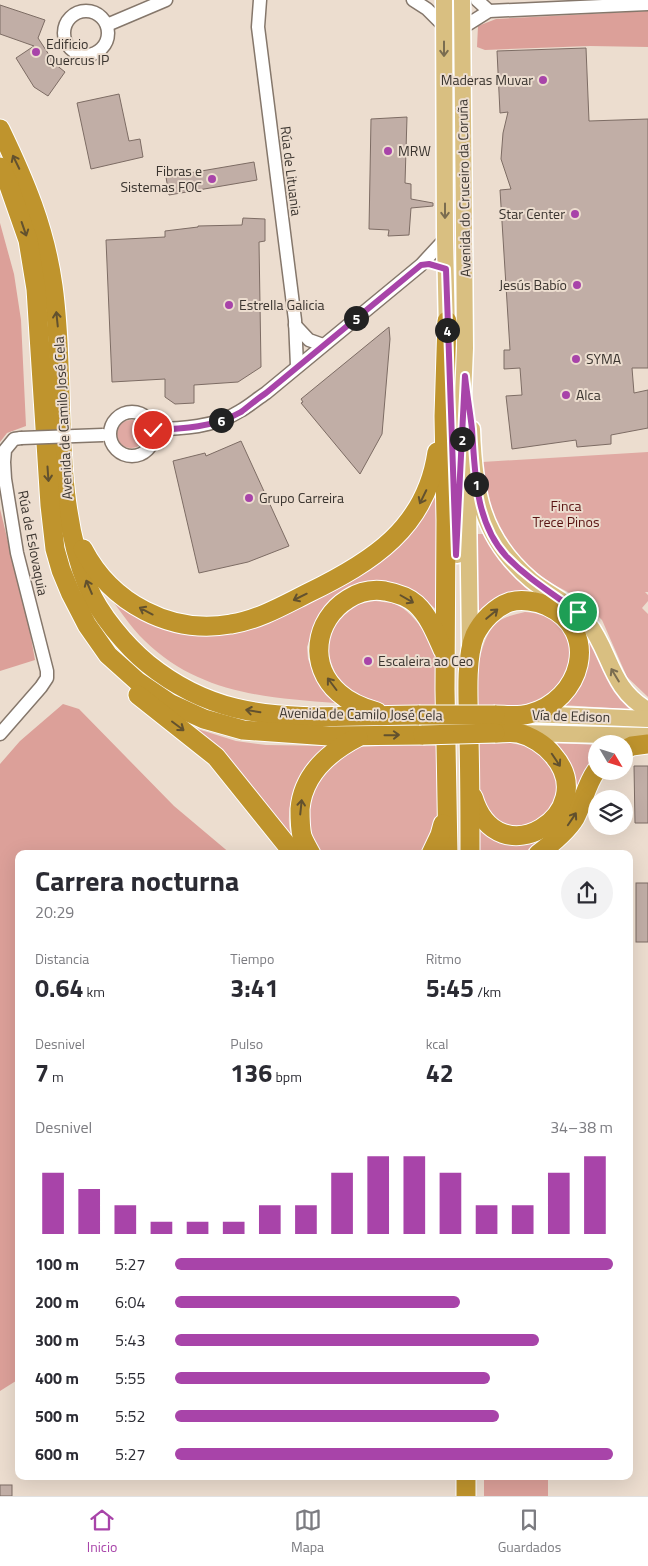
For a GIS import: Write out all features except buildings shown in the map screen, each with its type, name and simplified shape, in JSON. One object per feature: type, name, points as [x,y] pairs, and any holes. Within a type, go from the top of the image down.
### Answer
[{"type":"highway","name":"Avenida de Camilo José Cela","points":[[0,129],[23,177],[40,223],[53,284],[59,352],[64,472],[74,541],[89,589],[110,624],[136,654],[168,679],[202,697],[235,708],[267,713],[314,716],[495,715]]},
{"type":"highway","name":"Avenida de Camilo José Cela","points":[[0,167],[8,183],[28,240],[36,289],[50,505],[55,549],[61,570],[79,609],[87,625],[108,656],[137,681],[171,704],[204,719],[243,730],[329,736],[495,734]]},
{"type":"highway","points":[[447,321],[444,416],[448,850]]},
{"type":"highway","points":[[74,541],[83,549],[93,566],[112,588],[149,614],[164,620],[197,626],[232,624],[247,620],[292,601],[347,574],[377,554],[400,533],[419,504],[432,476],[444,416]]},
{"type":"highway","points":[[456,555],[458,850]]},
{"type":"highway","points":[[389,715],[364,708],[349,701],[338,692],[327,677],[319,657],[319,641],[323,626],[331,613],[352,596],[366,591],[380,590],[406,596],[417,605],[428,619],[445,656]]},
{"type":"highway","points":[[470,850],[468,682],[470,656],[475,636],[487,617],[511,602],[538,602],[556,610],[574,627],[578,637],[580,663],[577,673],[566,691],[550,705],[528,714]]},
{"type":"highway","points":[[108,656],[115,674],[138,696],[216,757],[291,850]]},
{"type":"highway","name":"Vía de Edison","points":[[495,715],[528,714]]},
{"type":"highway","points":[[470,789],[477,811],[486,824],[496,831],[509,835],[523,836],[535,832],[553,820],[566,797],[565,780],[559,762],[548,749],[535,740],[517,733]]},
{"type":"highway","name":"Vía de Edison","points":[[495,734],[517,733]]},
{"type":"highway","points":[[308,850],[302,836],[300,819],[301,801],[307,783],[316,769],[330,754],[340,746],[361,736]]},
{"type":"highway","points":[[633,746],[648,744]]},
{"type":"highway","points":[[543,850],[574,819],[591,780]]},
{"type":"highway","points":[[433,850],[440,835],[446,813]]},
{"type":"highway","points":[[466,1480],[466,1496]]},
{"type":"main road","name":"Avenida do Cruceiro da Coruña","points":[[444,0],[445,239],[456,555]]},
{"type":"main road","name":"Avenida do Cruceiro da Coruña","points":[[462,0],[465,376]]},
{"type":"main road","points":[[465,376],[475,479],[481,508],[496,541],[505,554],[531,580],[568,605],[588,622],[615,677],[630,696],[648,710]]},
{"type":"main road","points":[[456,555],[465,376]]},
{"type":"main road","points":[[469,408],[470,656]]},
{"type":"main road","name":"Vía de Edison","points":[[528,714],[648,719]]},
{"type":"main road","name":"Vía de Edison","points":[[517,733],[648,736]]},
{"type":"street","points":[[107,25],[166,0]]},
{"type":"street","name":"Rúa de Lituania","points":[[248,0],[258,22]]},
{"type":"street","name":"Rúa de Lituania","points":[[260,0],[258,22],[295,331],[297,366]]},
{"type":"street","points":[[413,0],[427,9],[444,26]]},
{"type":"street","points":[[462,28],[477,18],[482,5],[648,4]]},
{"type":"street","points":[[153,430],[203,425],[222,420],[240,412],[421,265],[445,239]]},
{"type":"street","points":[[421,265],[429,264],[446,269]]},
{"type":"street","points":[[295,331],[309,340],[323,345]]},
{"type":"street","points":[[295,331],[300,346],[311,355]]},
{"type":"street","points":[[133,412],[146,417],[153,430],[153,436],[147,449],[135,455],[127,455],[115,448],[106,435],[119,416],[133,412]]},
{"type":"street","name":"Rúa de Eslovaquia","points":[[0,734],[47,678],[47,671],[17,553],[5,479],[4,462],[6,450],[14,439],[106,435]]},
{"type":"green space","points":[[451,0],[455,0],[456,365],[454,314]]},
{"type":"green space","points":[[131,420],[141,424],[145,434],[141,444],[131,448],[121,444],[117,434],[121,424]]},
{"type":"green space","name":"Finca Trece Pinos","points":[[648,452],[648,592],[645,592],[648,595],[648,601],[642,608],[648,614],[648,697],[627,677],[602,620],[579,598],[547,581],[537,573],[521,559],[501,535],[488,502],[482,462]]},
{"type":"green space","points":[[439,478],[438,611],[419,595],[397,584],[367,581],[342,592],[318,615],[307,647],[308,659],[314,674],[322,688],[336,703],[284,699],[234,690],[187,672],[145,641],[105,591],[207,634],[357,574]]},
{"type":"green space","points":[[475,532],[477,534],[485,534],[501,561],[536,590],[516,592],[473,615]]},
{"type":"green space","points":[[375,601],[393,603],[403,609],[411,615],[424,632],[434,652],[436,662],[439,707],[420,708],[377,705],[352,695],[341,682],[330,660],[328,644],[331,632],[342,616],[351,608],[358,604]]},
{"type":"green space","points":[[525,612],[545,616],[559,625],[568,637],[571,651],[569,665],[561,680],[549,692],[532,702],[511,706],[475,707],[479,661],[487,637],[499,621],[508,616]]},
{"type":"green space","points":[[575,615],[642,710],[562,705],[574,693]]},
{"type":"green space","points":[[188,726],[236,741],[266,745],[329,746],[312,760],[294,790],[289,813],[289,824],[295,843],[230,761]]},
{"type":"green space","points":[[511,743],[535,748],[556,766],[559,806],[523,830],[491,820],[477,794],[475,744]]},
{"type":"green space","points":[[557,743],[588,745],[588,769],[575,802],[538,845],[531,850],[476,850],[475,825],[507,839],[571,804],[574,795],[575,779],[571,764]]},
{"type":"green space","points":[[443,746],[443,803],[425,850],[313,850],[305,813],[308,794],[339,755],[357,747]]},
{"type":"shaded area","points":[[648,11],[648,47],[590,46],[485,50],[477,47],[478,26],[496,19]]},
{"type":"shaded area","points":[[0,223],[14,274],[21,320],[26,426],[7,433],[0,442]]},
{"type":"shaded area","points":[[0,509],[35,660],[0,671]]},
{"type":"shaded area","points":[[63,704],[79,709],[174,806],[226,850],[15,850],[15,1382],[0,1391],[0,764],[20,741]]},
{"type":"shaded area","points":[[484,1480],[548,1480],[548,1496],[484,1496]]},
{"type":"place","name":"Edificio Quercus IP","points":[[36,52]]},
{"type":"place","name":"Maderas Muvar","points":[[543,80]]},
{"type":"place","name":"MRW","points":[[388,151]]},
{"type":"place","name":"Fibras e Sistemas FOC","points":[[212,179]]},
{"type":"place","name":"Star Center","points":[[575,214]]},
{"type":"place","name":"Jesús Babío","points":[[577,285]]},
{"type":"place","name":"Estrella Galicia","points":[[229,305]]},
{"type":"place","name":"SYMA","points":[[576,359]]},
{"type":"place","name":"Alca","points":[[566,395]]},
{"type":"place","name":"Grupo Carreira","points":[[249,498]]},
{"type":"place","name":"Escaleira ao Ceo","points":[[368,661]]},
{"type":"route","points":[[153,430],[203,425],[222,420],[240,412],[266,393],[421,265],[429,264],[446,269],[456,555],[465,376],[472,428],[475,479],[481,508],[496,541],[505,554],[531,580],[578,612]]}]
